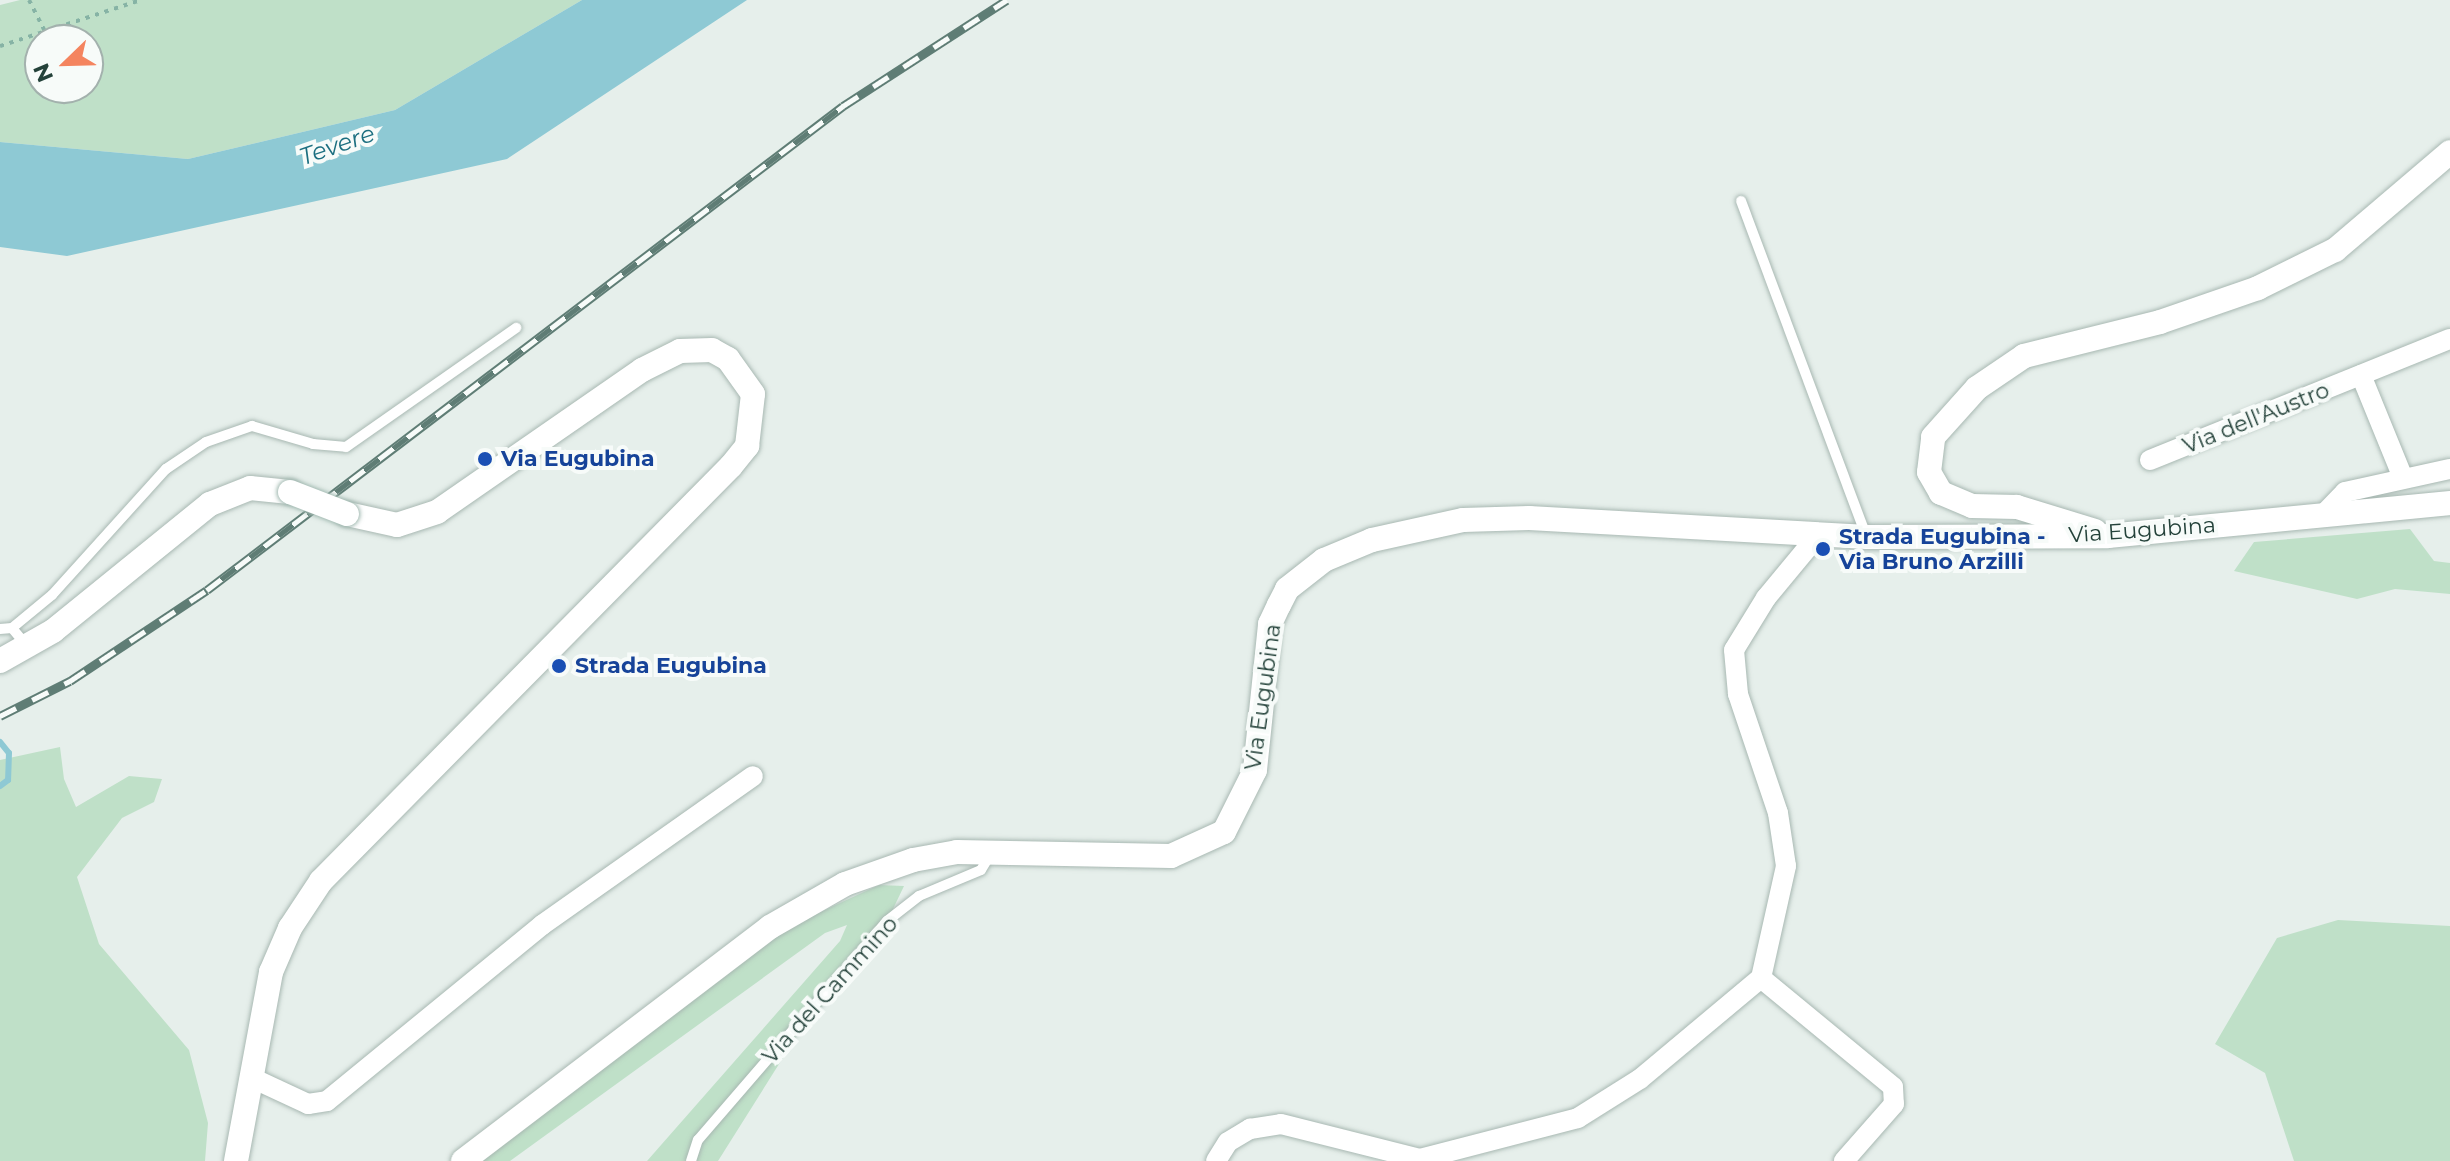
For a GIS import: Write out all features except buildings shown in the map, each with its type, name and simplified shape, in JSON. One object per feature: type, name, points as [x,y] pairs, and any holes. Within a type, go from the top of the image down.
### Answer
[{"type":"street","points":[[2108,536],[2054,516],[2017,507],[1972,506],[1941,493],[1929,472],[1933,437],[1977,388],[2024,356],[2160,322],[2258,288],[2335,250],[2450,152]]},
{"type":"street","name":"Via dell'Austro","points":[[2150,460],[2450,339]]},
{"type":"street","points":[[10,650],[210,504],[250,488],[290,492],[347,514],[397,525],[437,512],[642,370],[680,351],[712,350],[728,359],[753,394],[747,446],[731,466],[321,881],[290,928],[271,972],[236,1161]]},
{"type":"street","points":[[2361,375],[2403,478]]},
{"type":"street","points":[[2323,515],[2345,492],[2450,469]]},
{"type":"street","name":"Via Eugubina","points":[[463,1161],[649,1017],[813,900],[913,860],[992,850],[1146,859],[1191,850],[1224,832],[1255,770],[1270,624],[1279,605],[1307,572],[1348,550],[1419,527],[1529,518],[1867,537],[2108,536],[2450,503]]},
{"type":"street","points":[[1216,1161],[1228,1142],[1250,1129],[1281,1124],[1420,1159],[1578,1118],[1640,1079],[1761,978],[1786,866],[1778,813],[1738,694],[1734,650],[1766,598],[1819,534]]},
{"type":"street","points":[[250,1077],[308,1104],[327,1101],[542,925],[753,776]]},
{"type":"street","points":[[1761,978],[1893,1087],[1894,1104],[1844,1161]]},
{"type":"lane","points":[[1741,201],[1867,537]]},
{"type":"lane","points":[[0,629],[10,650],[52,595],[166,469],[206,442],[252,426],[313,444],[346,447],[516,328]]},
{"type":"lane","name":"Via del Cammino","points":[[691,1161],[698,1140],[887,921],[919,896],[987,866],[992,850]]},
{"type":"path","points":[[29,0],[41,24]]},
{"type":"path","points":[[66,24],[141,0]]},
{"type":"path","points":[[0,46],[24,38]]},
{"type":"green space","points":[[20,0],[582,0],[395,110],[188,159],[0,142],[0,5]]},
{"type":"green space","points":[[2410,529],[2434,561],[2450,563],[2450,594],[2395,589],[2357,599],[2234,571],[2254,542]]},
{"type":"green space","points":[[60,747],[64,779],[76,807],[129,776],[162,779],[154,802],[122,818],[77,877],[99,944],[189,1050],[208,1123],[205,1161],[0,1161],[0,760]]},
{"type":"green space","points":[[879,885],[904,886],[871,955],[803,1026],[718,1161],[647,1161],[840,941],[847,925],[825,933],[510,1161],[480,1161],[775,933]]},
{"type":"green space","points":[[2338,920],[2450,926],[2450,1161],[2294,1161],[2265,1073],[2215,1044],[2277,938]]},
{"type":"water","name":"Tevere","points":[[582,0],[747,0],[507,159],[67,256],[0,247],[0,142],[188,159],[395,110]]},
{"type":"waterway","points":[[0,742],[9,753],[8,780],[0,786]]},
{"type":"railway","points":[[0,716],[70,681],[207,590],[843,106],[1007,0]]},
{"type":"place","name":"Via Eugubina","points":[[485,459]]},
{"type":"place","name":"Strada Eugubina - Via Bruno Arzilli","points":[[1823,549]]},
{"type":"place","name":"Strada Eugubina","points":[[559,666]]}]
